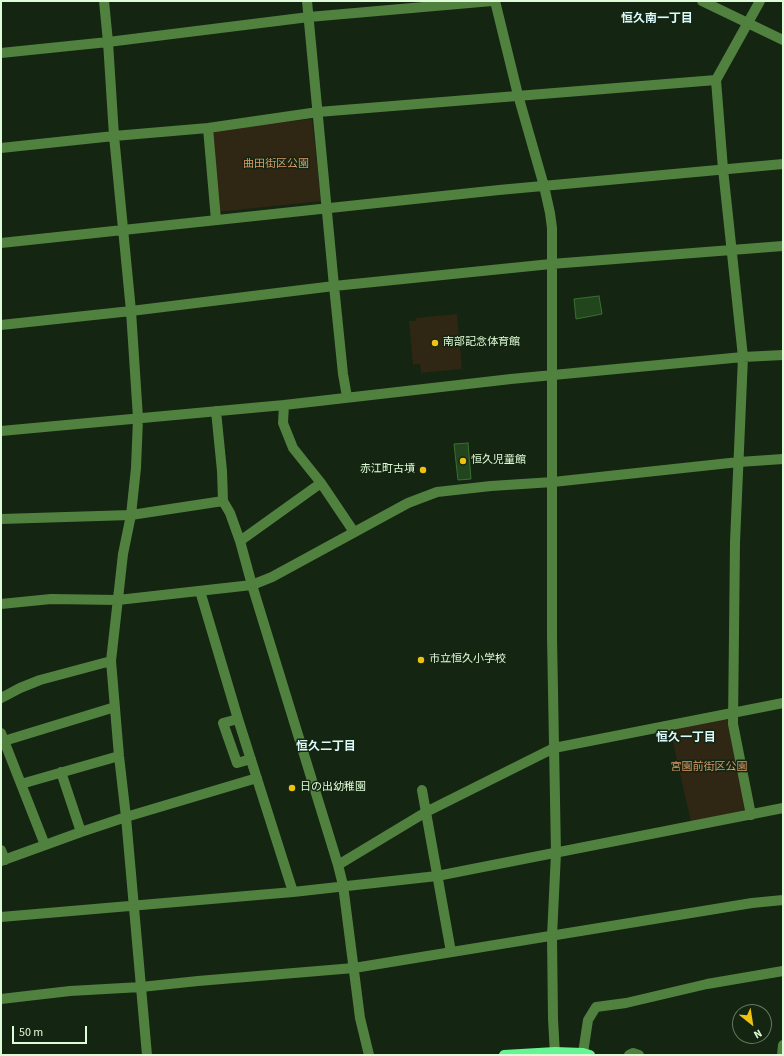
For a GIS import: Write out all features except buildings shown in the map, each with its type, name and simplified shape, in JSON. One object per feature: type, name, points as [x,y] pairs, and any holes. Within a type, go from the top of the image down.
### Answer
[{"type":"main road","points":[[504,1055],[587,1054]]},
{"type":"street","points":[[104,1],[114,136],[131,311],[138,418],[136,468],[131,515],[122,554],[111,661],[147,1055]]},
{"type":"street","points":[[307,1],[328,208],[334,286],[343,374],[347,397]]},
{"type":"street","points":[[1,53],[108,42],[309,17],[492,1]]},
{"type":"street","points":[[495,1],[518,95],[544,186],[552,228],[552,637],[556,853],[552,936],[555,1054]]},
{"type":"street","points":[[702,1],[783,40]]},
{"type":"street","points":[[751,815],[733,724],[735,542],[743,357],[723,169],[716,80],[760,1]]},
{"type":"street","points":[[1,148],[208,128],[318,112],[716,80]]},
{"type":"street","points":[[208,128],[216,220]]},
{"type":"street","points":[[1,243],[544,186],[783,164]]},
{"type":"street","points":[[1,325],[131,311],[334,286],[551,264],[783,246]]},
{"type":"street","points":[[1,431],[284,405],[347,397],[743,357],[783,355]]},
{"type":"street","points":[[284,405],[283,423],[293,448],[321,484],[354,532]]},
{"type":"street","points":[[216,411],[222,471],[223,501],[230,513],[240,542],[338,865],[343,886],[360,1018],[369,1055]]},
{"type":"street","points":[[1,604],[51,599],[118,600],[252,585],[272,577],[408,503],[438,492],[491,486],[553,482],[739,462],[783,459]]},
{"type":"street","points":[[240,542],[321,484]]},
{"type":"street","points":[[1,519],[131,515],[223,501]]},
{"type":"street","points":[[200,591],[238,719],[294,892]]},
{"type":"street","points":[[1,698],[40,680],[111,661]]},
{"type":"street","points":[[338,865],[426,812],[554,748],[783,703]]},
{"type":"street","points":[[45,845],[3,737],[115,707]]},
{"type":"street","points":[[238,719],[223,723],[237,763],[251,759]]},
{"type":"street","points":[[21,784],[119,756]]},
{"type":"street","points":[[61,772],[81,832]]},
{"type":"street","points":[[1,850],[3,861],[126,817],[257,778]]},
{"type":"street","points":[[422,790],[451,952]]},
{"type":"street","points":[[1,917],[294,892],[437,876],[783,808]]},
{"type":"street","points":[[1,999],[70,991],[141,987],[354,968],[752,903],[783,900]]},
{"type":"street","points":[[587,1054],[588,1020],[596,1007],[626,1004],[706,984],[783,971]]},
{"type":"street","points":[[782,1055],[783,1045]]},
{"type":"street","points":[[629,1055],[633,1053],[640,1055]]},
{"type":"green space","name":"曲田街区公園","points":[[312,119],[321,201],[218,212],[211,130]]},
{"type":"green space","name":"南部記念体育館","points":[[457,314],[462,369],[421,373],[420,364],[413,365],[409,321],[416,321],[416,318]]},
{"type":"green space","name":"宮園前街区公園","points":[[724,718],[728,720],[746,807],[742,811],[691,822],[670,729]]},
{"type":"place","name":"南部記念体育館","points":[[435,343]]},
{"type":"place","name":"恒久児童館","points":[[463,461]]},
{"type":"place","name":"赤江町古墳","points":[[423,470]]},
{"type":"place","name":"市立恒久小学校","points":[[421,660]]},
{"type":"place","name":"日の出幼稚園","points":[[292,788]]},
{"type":"district","name":"恒久南一丁目","points":[[657,19]]},
{"type":"district","name":"恒久一丁目","points":[[686,738]]},
{"type":"district","name":"恒久二丁目","points":[[326,747]]}]
